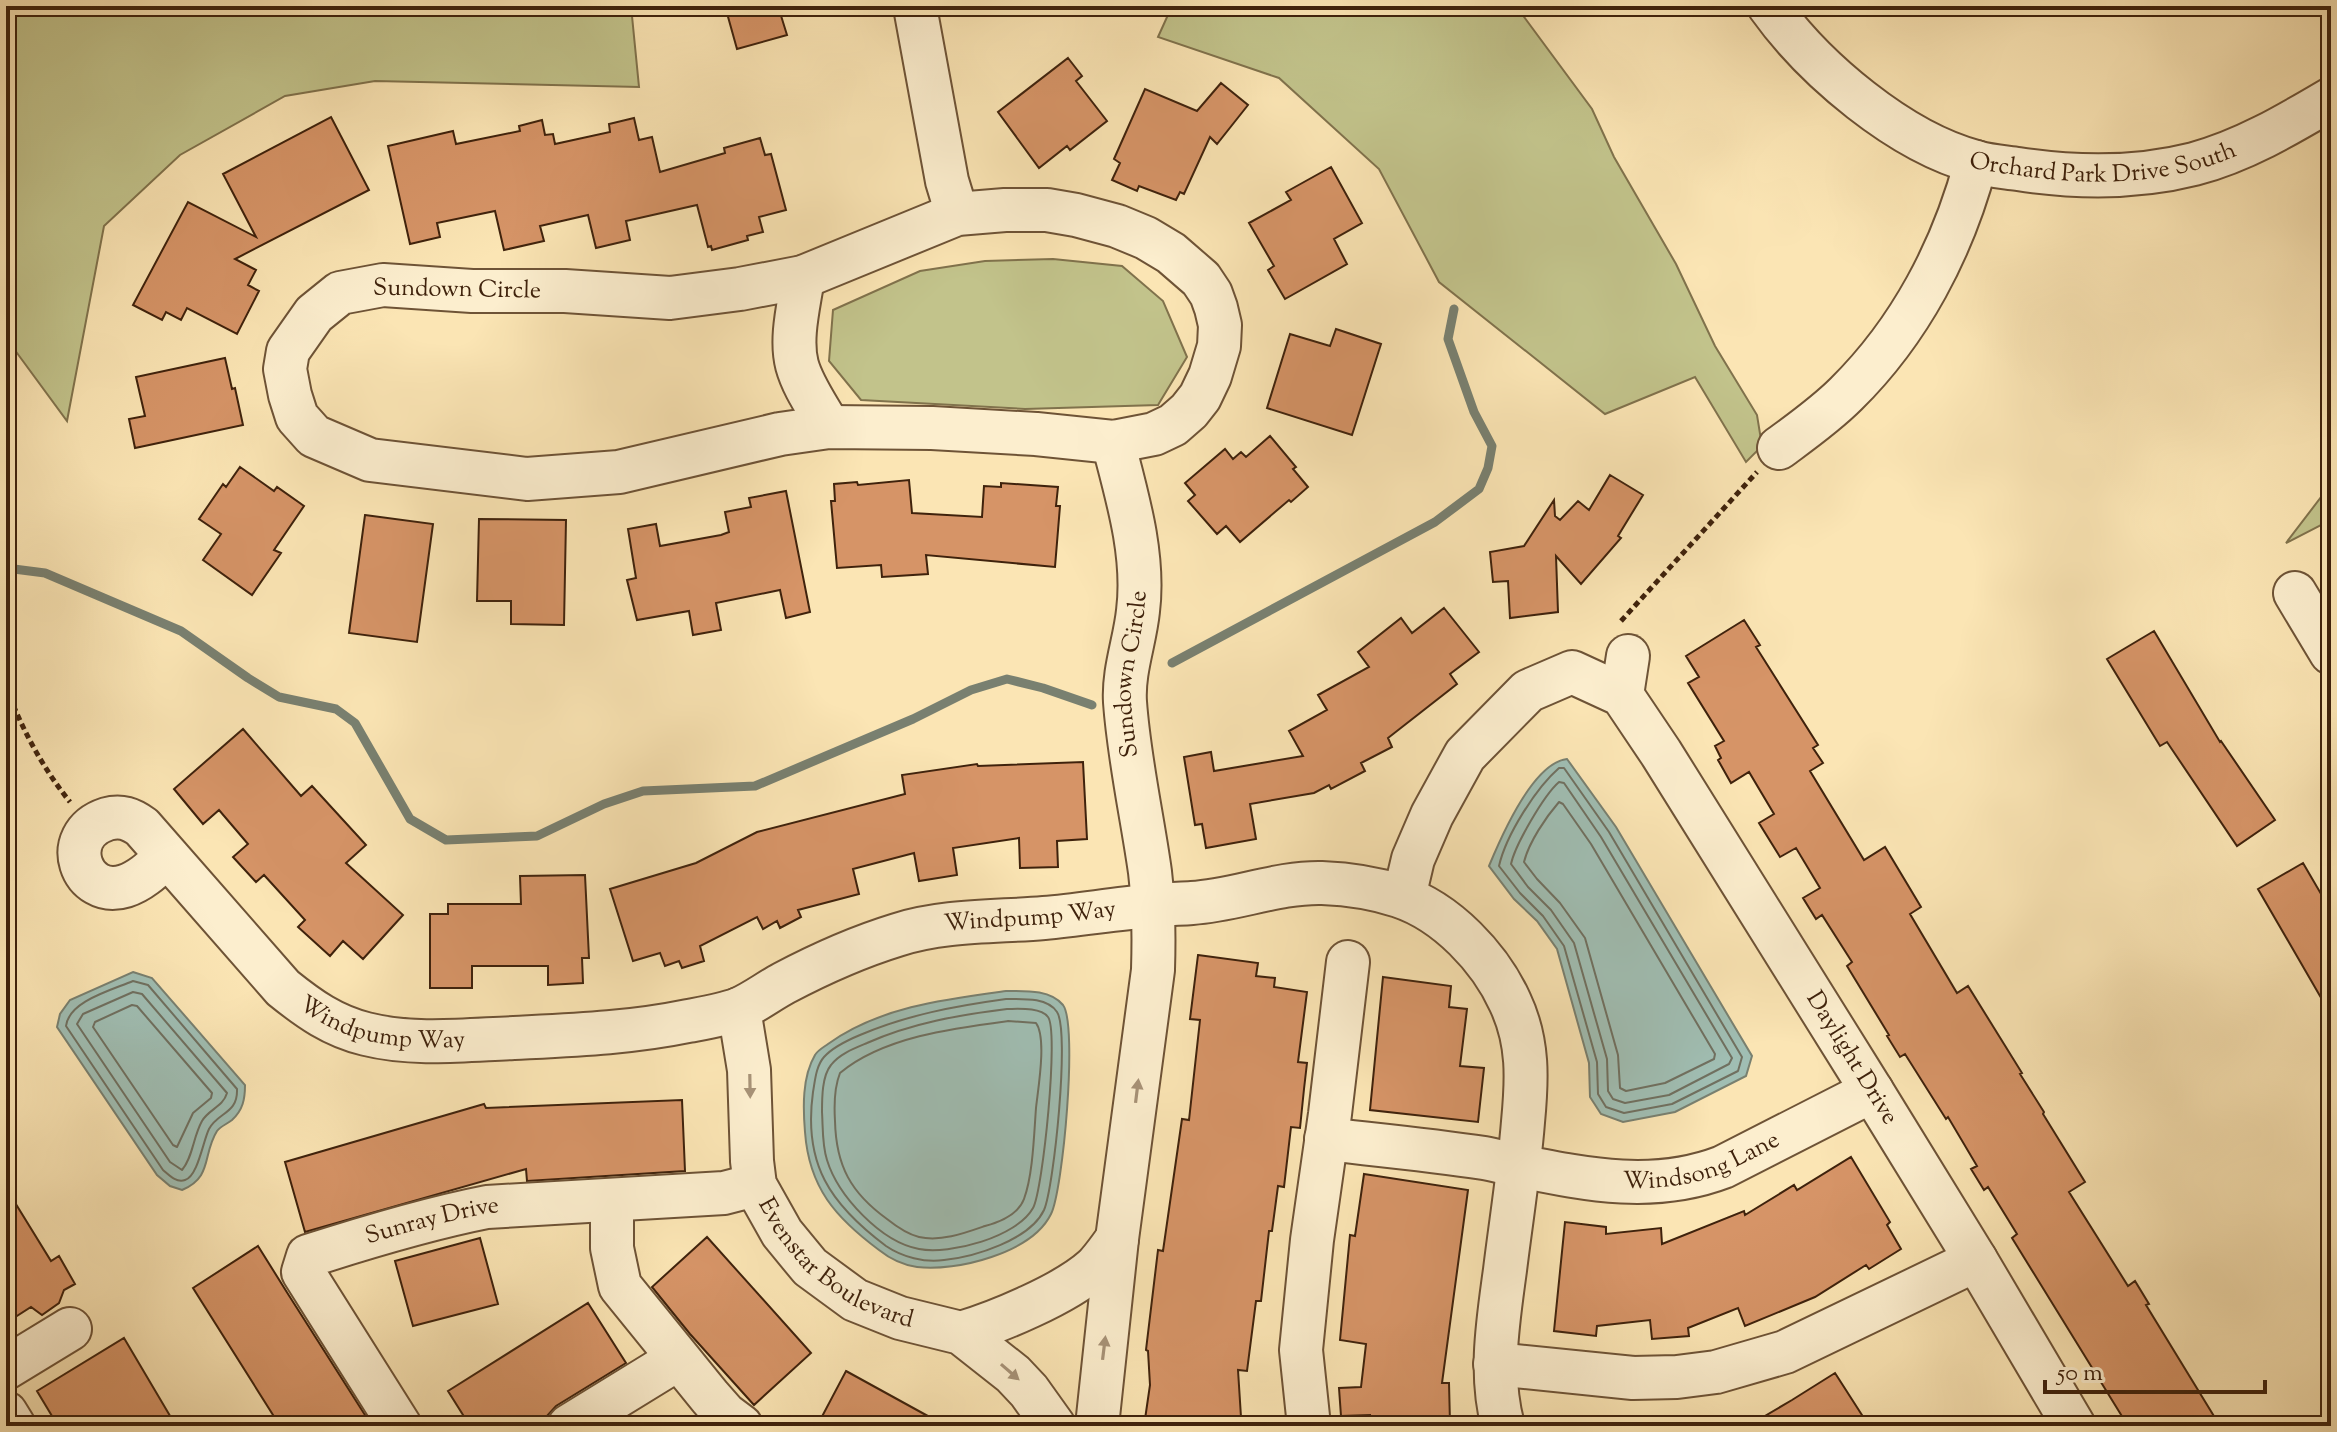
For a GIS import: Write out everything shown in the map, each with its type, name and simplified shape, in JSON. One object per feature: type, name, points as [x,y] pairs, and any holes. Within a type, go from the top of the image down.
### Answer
[{"type":"street","points":[[889,6],[916,6],[947,181],[957,214]]},
{"type":"street","points":[[1769,6],[1819,62],[1869,106],[1943,150],[1976,162]]},
{"type":"street","name":"Orchard Park Drive South","points":[[1779,448],[1818,420],[1844,396],[1870,370],[1894,339],[1950,241],[1976,162],[2053,174],[2106,177],[2141,174],[2224,154],[2271,134],[2331,99]]},
{"type":"street","name":"Sundown Circle","points":[[1047,210],[1117,226],[1171,253],[1201,279],[1211,294],[1220,325],[1215,363],[1200,397],[1189,411],[1173,425],[1154,434],[1113,442],[1036,434],[829,427],[780,434],[619,472],[527,479],[370,460],[314,436],[297,417],[285,369],[288,351],[314,314],[340,293],[383,285],[670,298],[803,277],[957,214],[1047,210]]},
{"type":"street","points":[[803,277],[795,340],[797,364],[805,386],[829,427]]},
{"type":"street","name":"Sundown Circle","points":[[1113,442],[1138,559],[1138,613],[1125,696],[1153,905]]},
{"type":"street","points":[[2295,593],[2331,653]]},
{"type":"street","points":[[1404,897],[1413,859],[1432,815],[1465,755],[1528,691],[1572,672],[1624,658]]},
{"type":"street","name":"Daylight Drive","points":[[1624,658],[1872,1091],[1976,1260],[2069,1424]]},
{"type":"street","name":"Windpump Way","points":[[166,857],[283,988],[307,1008],[334,1024],[367,1034],[434,1042],[642,1031],[739,1009],[815,968],[899,934],[944,925],[1196,903],[1318,883],[1374,889],[1404,897],[1434,914],[1479,954],[1510,1000],[1522,1035],[1527,1075],[1496,1334],[1497,1394],[1503,1426]]},
{"type":"street","points":[[1097,1426],[1117,1239],[1153,970],[1153,905]]},
{"type":"street","points":[[1309,1426],[1301,1350],[1348,962]]},
{"type":"street","name":"Evenstar Boulevard","points":[[739,1009],[749,1070],[755,1185],[782,1233],[798,1254],[824,1278],[855,1300],[900,1318],[961,1333],[1013,1374],[1054,1426]]},
{"type":"street","name":"Windsong Lane","points":[[1326,1139],[1486,1158],[1627,1183],[1669,1182],[1698,1177],[1753,1154],[1872,1091]]},
{"type":"street","name":"Sunray Drive","points":[[400,1426],[303,1272],[308,1256],[379,1233],[487,1207],[724,1193],[755,1185]]},
{"type":"street","points":[[612,1201],[612,1248],[620,1286],[725,1414],[741,1426]]},
{"type":"street","points":[[961,1333],[1005,1317],[1085,1275],[1117,1239]]},
{"type":"street","points":[[1495,1364],[1633,1378],[1716,1372],[1785,1352],[1976,1260]]},
{"type":"street","points":[[6,1368],[70,1329]]},
{"type":"street","points":[[569,1426],[678,1359]]},
{"type":"street","points":[[6,1413],[14,1426]]},
{"type":"path","points":[[1624,658],[1779,448]]},
{"type":"green space","points":[[6,6],[631,6],[639,87],[375,81],[285,96],[180,155],[104,226],[67,421],[6,338]]},
{"type":"green space","points":[[1172,6],[1516,6],[1592,109],[1614,157],[1676,264],[1715,346],[1757,415],[1762,446],[1746,462],[1695,377],[1605,414],[1439,282],[1379,169],[1279,78],[1158,37]]},
{"type":"green space","points":[[1053,259],[1122,266],[1163,301],[1187,357],[1158,405],[1025,409],[861,400],[829,361],[833,310],[920,271],[985,261]]},
{"type":"green space","points":[[2331,484],[2331,520],[2286,543]]},
{"type":"water","points":[[1567,759],[1616,827],[1752,1056],[1746,1076],[1675,1112],[1623,1122],[1601,1114],[1590,1097],[1589,1063],[1557,949],[1489,866],[1510,820],[1531,787],[1542,773]]},
{"type":"water","points":[[133,972],[152,978],[245,1085],[239,1112],[217,1131],[203,1172],[192,1185],[182,1190],[170,1186],[157,1175],[57,1027],[60,1014],[70,1000]]},
{"type":"water","points":[[1006,991],[1051,996],[1063,1005],[1067,1019],[1067,1108],[1060,1174],[1051,1214],[1028,1239],[992,1257],[933,1268],[901,1263],[883,1253],[850,1226],[819,1186],[812,1170],[804,1123],[804,1093],[811,1064],[821,1049],[869,1021],[914,1007]]},
{"type":"building","points":[[725,6],[778,6],[787,35],[737,49]]},
{"type":"building","points":[[1068,58],[1082,76],[1076,81],[1107,121],[1070,150],[1067,146],[1039,168],[998,112]]},
{"type":"building","points":[[1221,83],[1248,105],[1217,144],[1210,137],[1184,194],[1180,192],[1176,200],[1139,186],[1137,191],[1112,180],[1120,163],[1114,159],[1145,89],[1197,111]]},
{"type":"building","points":[[331,117],[369,190],[235,259],[256,270],[248,285],[259,291],[237,334],[187,308],[181,320],[166,312],[162,320],[133,305],[188,202],[256,237],[223,174]]},
{"type":"building","points":[[634,118],[639,140],[652,137],[660,172],[725,153],[724,148],[760,138],[765,155],[771,154],[786,210],[759,217],[763,232],[747,236],[748,240],[712,250],[711,246],[708,247],[697,205],[626,221],[630,240],[596,248],[588,215],[540,226],[544,241],[504,250],[495,211],[437,223],[440,237],[410,244],[388,146],[453,131],[456,144],[520,131],[519,126],[542,120],[545,135],[553,134],[555,144],[610,132],[609,124]]},
{"type":"building","points":[[1331,167],[1362,223],[1334,239],[1347,264],[1285,299],[1268,270],[1274,266],[1249,223],[1291,200],[1286,192]]},
{"type":"building","points":[[1336,329],[1381,344],[1352,435],[1267,408],[1290,334],[1330,346]]},
{"type":"building","points":[[225,358],[243,425],[135,448],[129,419],[145,416],[136,377]]},
{"type":"building","points":[[1270,436],[1308,487],[1240,542],[1226,526],[1217,534],[1188,501],[1195,495],[1185,483],[1225,449],[1233,459],[1241,452],[1246,457]]},
{"type":"building","points":[[240,467],[274,491],[277,487],[304,506],[274,550],[281,553],[252,595],[203,560],[221,534],[199,519],[223,484],[226,487]]},
{"type":"building","points":[[1610,475],[1643,495],[1618,536],[1621,538],[1581,584],[1556,556],[1558,612],[1510,618],[1508,581],[1493,582],[1490,552],[1524,546],[1554,500],[1555,516],[1560,520],[1578,501],[1589,510]]},
{"type":"building","points":[[909,480],[912,513],[982,517],[984,486],[1001,487],[1001,483],[1058,487],[1056,506],[1060,506],[1055,567],[926,555],[928,574],[882,577],[881,565],[837,568],[831,501],[835,501],[834,484]]},
{"type":"building","points":[[786,491],[810,612],[786,618],[780,590],[716,603],[721,630],[693,635],[689,611],[637,620],[627,580],[636,578],[628,529],[656,524],[660,546],[721,535],[729,532],[725,512],[751,507],[749,498]]},
{"type":"building","points":[[365,515],[433,524],[417,642],[349,633]]},
{"type":"building","points":[[479,519],[566,520],[564,625],[511,624],[511,601],[477,601]]},
{"type":"building","points":[[1444,608],[1479,652],[1450,674],[1457,684],[1388,738],[1392,747],[1361,763],[1365,771],[1331,789],[1329,785],[1314,793],[1250,804],[1256,839],[1206,848],[1202,824],[1195,825],[1184,757],[1211,752],[1214,771],[1303,756],[1289,731],[1327,710],[1318,695],[1369,667],[1358,652],[1401,618],[1412,633]]},
{"type":"building","points":[[1744,620],[1760,645],[1756,647],[1818,745],[1813,748],[1823,763],[1810,771],[1864,860],[1885,847],[1921,907],[1910,914],[1957,993],[1968,986],[2085,1182],[2069,1192],[2128,1286],[2135,1281],[2149,1304],[2146,1305],[2220,1426],[2128,1426],[2012,1238],[2017,1234],[1988,1187],[1984,1190],[1971,1169],[1977,1166],[1948,1117],[1946,1119],[1905,1054],[1900,1057],[1847,966],[1852,962],[1822,915],[1816,919],[1803,898],[1820,888],[1796,848],[1780,857],[1759,823],[1774,814],[1749,772],[1731,783],[1718,760],[1721,758],[1715,746],[1724,741],[1688,683],[1699,677],[1686,656]]},
{"type":"building","points":[[2154,631],[2220,742],[2275,820],[2237,846],[2167,742],[2160,746],[2107,659]]},
{"type":"building","points":[[243,729],[301,796],[312,786],[366,845],[346,863],[403,915],[363,959],[343,941],[330,956],[298,927],[305,920],[264,875],[256,882],[233,857],[248,844],[219,810],[203,824],[174,789]]},
{"type":"building","points":[[1083,762],[1087,839],[1057,841],[1058,867],[1020,868],[1019,838],[953,848],[957,875],[919,881],[914,853],[853,869],[859,894],[798,910],[801,917],[780,928],[777,921],[763,929],[757,917],[700,946],[704,961],[682,968],[679,961],[665,966],[660,953],[633,961],[610,889],[696,863],[757,832],[905,794],[902,775],[977,764]]},
{"type":"building","points":[[2303,863],[2331,911],[2331,1015],[2258,889]]},
{"type":"building","points":[[585,875],[589,958],[582,958],[583,983],[548,985],[548,966],[472,966],[472,988],[430,988],[430,914],[448,914],[448,904],[521,904],[520,876]]},
{"type":"building","points":[[1198,955],[1258,963],[1256,976],[1275,978],[1274,987],[1307,992],[1298,1062],[1307,1063],[1300,1128],[1291,1127],[1284,1187],[1278,1186],[1261,1301],[1256,1301],[1247,1371],[1238,1370],[1241,1417],[1207,1419],[1208,1426],[1144,1426],[1150,1385],[1146,1350],[1158,1250],[1163,1251],[1182,1119],[1189,1120],[1200,1020],[1190,1019]]},
{"type":"building","points":[[1383,977],[1451,986],[1449,1007],[1467,1009],[1460,1066],[1484,1068],[1478,1122],[1370,1110]]},
{"type":"building","points":[[682,1100],[685,1171],[527,1181],[526,1169],[305,1232],[285,1162],[484,1104],[486,1108]]},
{"type":"building","points":[[1851,1157],[1890,1222],[1887,1225],[1901,1249],[1869,1269],[1866,1265],[1815,1297],[1745,1326],[1738,1308],[1688,1328],[1689,1336],[1652,1339],[1650,1320],[1597,1326],[1596,1336],[1554,1331],[1565,1222],[1606,1227],[1606,1234],[1661,1228],[1662,1244],[1744,1211],[1745,1215],[1794,1185],[1797,1190]]},
{"type":"building","points":[[1364,1174],[1468,1190],[1442,1383],[1449,1383],[1450,1423],[1370,1426],[1370,1415],[1341,1416],[1339,1388],[1361,1387],[1366,1344],[1340,1340],[1350,1235],[1355,1236]]},
{"type":"building","points":[[6,1188],[51,1261],[59,1256],[75,1284],[64,1290],[59,1303],[42,1315],[31,1307],[6,1323]]},
{"type":"building","points":[[707,1237],[811,1353],[754,1405],[652,1287]]},
{"type":"building","points":[[480,1238],[498,1304],[413,1326],[395,1261]]},
{"type":"building","points":[[258,1246],[372,1426],[280,1426],[193,1288]]},
{"type":"building","points":[[588,1303],[626,1363],[556,1406],[532,1426],[470,1426],[448,1391]]},
{"type":"building","points":[[124,1338],[176,1426],[58,1426],[37,1391]]},
{"type":"building","points":[[846,1371],[946,1426],[817,1426]]},
{"type":"building","points":[[1835,1373],[1869,1426],[1748,1426],[1792,1400]]},
{"type":"waterway","points":[[1172,663],[1435,522],[1479,489],[1488,468],[1492,446],[1474,412],[1448,339],[1454,309]]},
{"type":"waterway","points":[[6,568],[45,573],[181,631],[279,697],[336,709],[355,723],[410,819],[446,840],[537,836],[604,804],[643,791],[755,786],[913,719],[971,690],[1007,679],[1092,705]]}]
